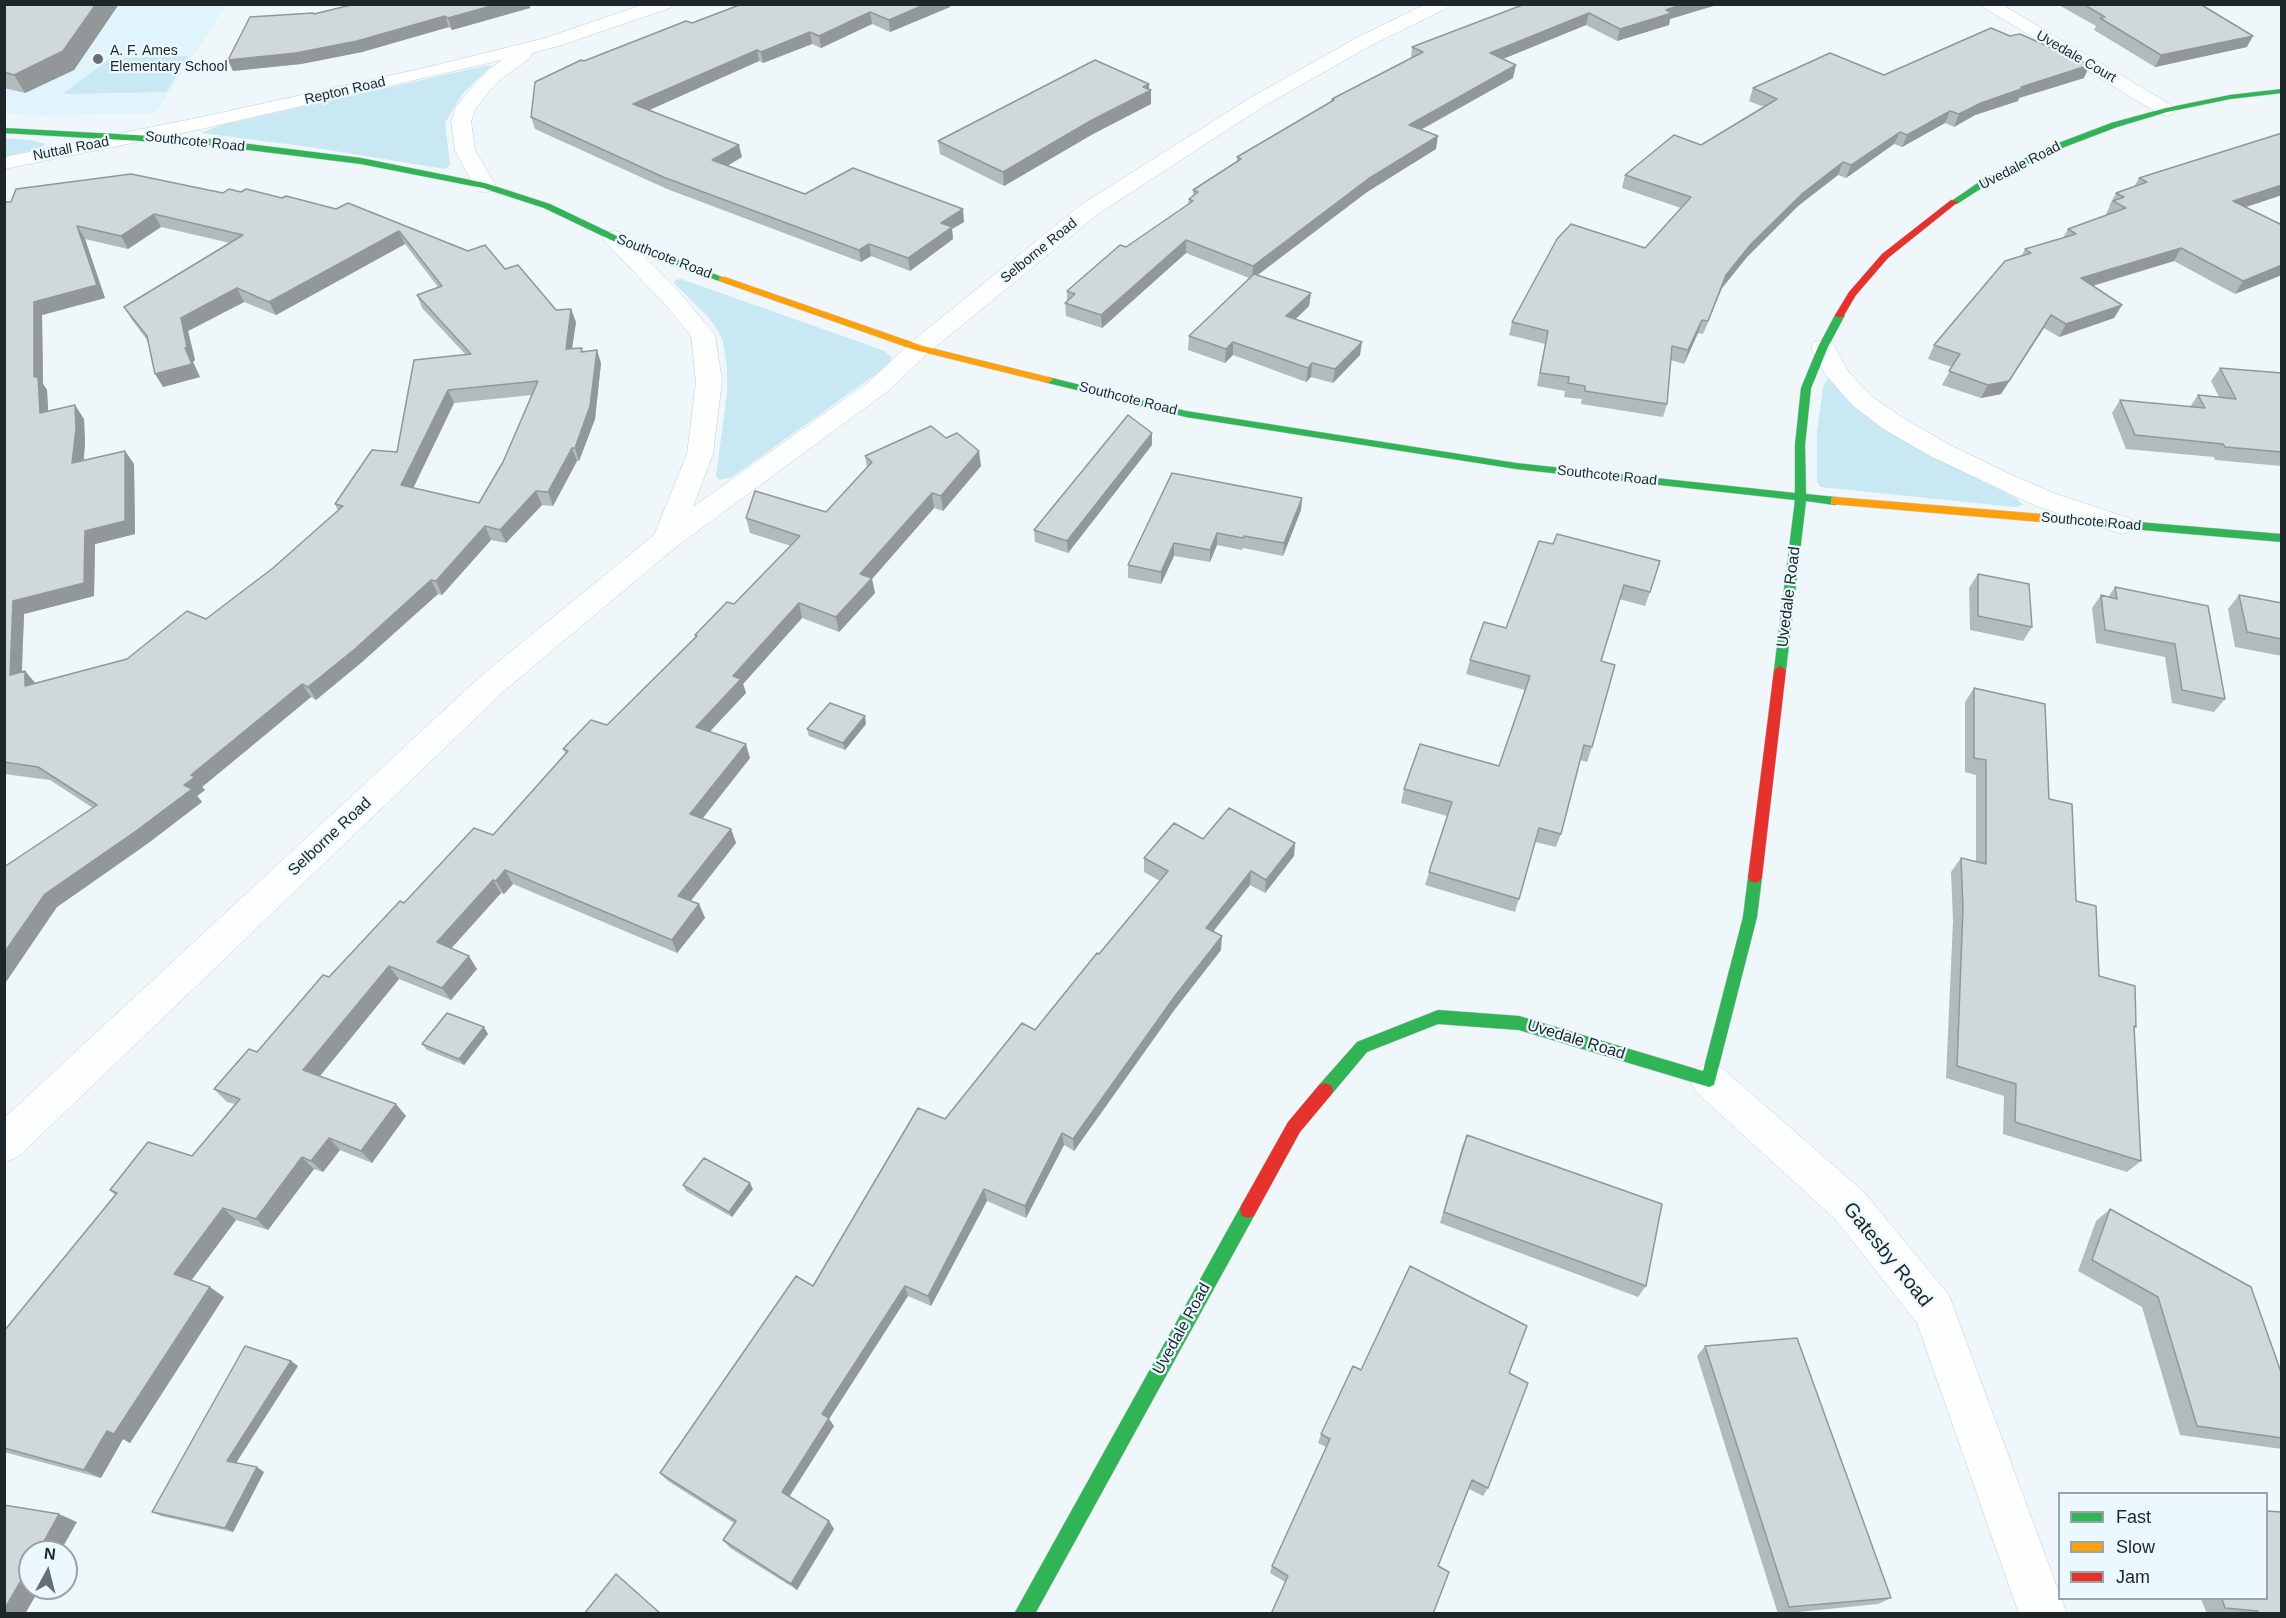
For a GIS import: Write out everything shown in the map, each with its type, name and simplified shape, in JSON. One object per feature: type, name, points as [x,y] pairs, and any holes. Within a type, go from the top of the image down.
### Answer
[{"type":"street","name":"Repton Road","points":[[137,136],[424,74],[552,42],[664,4]]},
{"type":"street","name":"Selborne Road","points":[[4,1144],[493,683],[666,540],[879,386],[919,348],[1090,209],[1257,102],[1363,42],[1441,4]]},
{"type":"street","name":"Uvedale Court","points":[[1987,4],[2166,110]]},
{"type":"street","name":"Repton Road","points":[[485,186],[465,150],[461,121],[466,107],[508,63],[552,42]]},
{"type":"street","name":"Uvedale Road","points":[[1024,1614],[1294,1127],[1362,1047],[1438,1017],[1519,1023],[1709,1080],[1750,917],[1801,498],[1800,445],[1806,388],[1823,347],[1852,294],[1885,256],[1939,213],[1988,180],[2051,149],[2114,125],[2166,110],[2282,90]]},
{"type":"street","name":"Southcote Road","points":[[4,130],[137,136],[361,161],[485,186],[547,206],[614,238],[755,291],[919,348],[1186,414],[1516,465],[1801,498],[2282,538]]},
{"type":"street","name":"Nuttall Road","points":[[4,163],[137,136]]},
{"type":"street","name":"Selborne Road","points":[[614,238],[672,297],[702,335],[709,381],[700,454],[666,540]]},
{"type":"street","points":[[1823,347],[1837,374],[1856,394],[1894,424],[2004,482],[2046,500],[2122,525]]},
{"type":"street","name":"Gatesby Road","points":[[1709,1080],[1850,1206],[1934,1310],[2043,1614]]},
{"type":"shaded area","name":"A. F. Ames Elementary School","points":[[5,5],[226,5],[156,113],[44,116],[5,114]]},
{"type":"shaded area","points":[[188,56],[166,92],[62,94],[111,58]]},
{"type":"shaded area","points":[[491,66],[463,93],[445,123],[450,165],[445,169],[310,147],[201,133],[221,125]]},
{"type":"shaded area","points":[[4,138],[46,144],[40,148],[5,157]]},
{"type":"shaded area","points":[[681,279],[885,351],[891,357],[890,364],[732,477],[719,480],[716,476],[727,393],[727,367],[723,342],[708,317],[674,283],[675,280]]},
{"type":"shaded area","points":[[1828,378],[1937,458],[2016,498],[2023,505],[2015,507],[1820,487],[1817,482],[1817,431],[1823,387]]},
{"type":"building","points":[[4,4],[96,4],[63,51],[14,75],[4,72]]},
{"type":"building","points":[[355,4],[498,4],[448,18],[445,16],[357,41],[296,53],[228,60],[250,17],[314,14]]},
{"type":"building","points":[[742,4],[926,4],[889,20],[870,12],[819,36],[810,32],[761,52],[757,50],[633,104],[739,145],[712,160],[805,194],[853,168],[963,209],[941,223],[952,227],[908,258],[869,244],[859,250],[663,177],[531,117],[535,82],[581,60],[584,61],[686,21],[692,23]]},
{"type":"building","points":[[1525,4],[1683,4],[1666,10],[1672,13],[1620,29],[1589,13],[1490,53],[1516,65],[1409,125],[1438,136],[1368,179],[1253,266],[1186,240],[1101,315],[1065,303],[1075,294],[1067,291],[1120,245],[1126,247],[1193,201],[1189,199],[1198,192],[1193,190],[1241,159],[1237,157],[1334,100],[1332,99],[1423,52],[1412,47]]},
{"type":"building","points":[[2083,4],[2200,4],[2253,36],[2161,55],[2100,18],[2105,17]]},
{"type":"building","points":[[1991,28],[2010,36],[2020,34],[2090,65],[2021,87],[2024,88],[1981,103],[1959,114],[1950,111],[1907,135],[1900,132],[1851,165],[1843,162],[1803,193],[1751,244],[1726,275],[1708,321],[1702,320],[1688,350],[1672,346],[1667,404],[1585,391],[1585,386],[1568,383],[1569,377],[1540,373],[1548,331],[1512,322],[1557,239],[1571,224],[1645,248],[1691,197],[1625,175],[1674,135],[1701,145],[1777,99],[1753,88],[1830,53],[1884,75]]},
{"type":"building","points":[[1095,60],[1149,84],[1143,87],[1151,90],[1092,120],[1003,172],[938,141]]},
{"type":"building","points":[[2282,133],[2282,185],[2233,201],[2282,225],[2282,265],[2243,281],[2181,248],[2081,278],[2122,305],[2066,324],[2051,315],[2009,381],[1988,385],[1949,371],[1960,354],[1934,345],[2005,261],[2031,253],[2025,249],[2076,234],[2068,229],[2126,208],[2113,201],[2124,197],[2116,193],[2147,182],[2139,178]]},
{"type":"building","points":[[131,174],[223,193],[229,189],[241,192],[246,189],[282,198],[286,196],[336,209],[348,203],[468,251],[485,245],[505,269],[518,265],[556,310],[571,309],[566,349],[582,348],[581,352],[597,350],[590,406],[575,448],[572,448],[548,492],[536,491],[500,530],[485,526],[436,581],[431,580],[355,649],[308,687],[302,684],[191,775],[195,777],[184,785],[192,789],[45,894],[4,953],[4,867],[97,805],[38,767],[4,762],[4,202],[11,202],[16,189]],"holes":[[[154,214],[243,235],[124,307],[147,336],[155,374],[192,364],[185,348],[187,347],[181,318],[237,288],[269,302],[399,231],[442,286],[417,295],[471,354],[414,360],[397,452],[372,450],[335,504],[343,506],[273,568],[206,619],[187,611],[127,659],[25,686],[25,671],[10,675],[13,601],[84,583],[85,531],[125,521],[125,451],[72,463],[76,429],[75,405],[40,413],[38,377],[34,377],[34,302],[97,285],[77,226],[121,236]],[[538,381],[503,462],[479,503],[401,485],[448,390]]]},
{"type":"building","points":[[1254,274],[1311,293],[1286,316],[1362,342],[1335,369],[1312,363],[1308,368],[1233,342],[1226,349],[1189,336]]},
{"type":"building","points":[[2220,368],[2282,373],[2282,452],[2135,435],[2120,400],[2205,408],[2198,395],[2236,399]]},
{"type":"building","points":[[1128,415],[1152,433],[1067,541],[1034,530]]},
{"type":"building","points":[[931,426],[946,438],[957,433],[979,451],[941,496],[932,493],[860,574],[872,578],[836,617],[799,603],[733,676],[741,679],[696,727],[746,744],[690,814],[731,829],[678,896],[699,904],[672,940],[505,870],[496,881],[493,880],[437,942],[469,956],[442,988],[389,966],[303,1070],[396,1104],[361,1151],[329,1138],[311,1161],[302,1157],[256,1219],[223,1208],[174,1274],[210,1287],[114,1434],[107,1431],[84,1470],[4,1448],[4,1331],[117,1193],[110,1190],[148,1142],[192,1156],[240,1099],[214,1089],[249,1049],[257,1052],[323,975],[329,977],[400,901],[404,903],[474,828],[493,835],[568,751],[563,749],[591,720],[607,725],[697,636],[695,635],[727,602],[734,604],[800,536],[746,518],[755,491],[826,512],[872,462],[865,456]]},
{"type":"building","points":[[1172,473],[1302,498],[1284,543],[1217,533],[1210,550],[1174,543],[1161,572],[1128,565]]},
{"type":"building","points":[[1557,534],[1660,561],[1650,592],[1624,585],[1601,661],[1615,665],[1592,747],[1584,745],[1561,834],[1539,828],[1519,899],[1429,872],[1452,802],[1404,789],[1420,744],[1499,766],[1530,676],[1470,660],[1484,622],[1506,628],[1539,541],[1553,544]]},
{"type":"building","points":[[1978,574],[2029,584],[2032,627],[1978,616]]},
{"type":"building","points":[[2115,587],[2208,606],[2225,699],[2182,690],[2175,644],[2105,630],[2101,595],[2117,599]]},
{"type":"building","points":[[2239,595],[2282,603],[2282,639],[2247,632]]},
{"type":"building","points":[[1974,688],[2045,704],[2049,799],[2072,804],[2076,901],[2096,906],[2099,976],[2135,986],[2136,1027],[2134,1026],[2141,1161],[2015,1122],[2016,1084],[1957,1066],[1963,908],[1961,858],[1986,864],[1986,760],[1974,758]]},
{"type":"building","points":[[830,703],[865,716],[843,743],[807,729]]},
{"type":"building","points":[[1229,808],[1295,843],[1266,880],[1251,871],[1206,928],[1222,936],[1175,996],[1073,1139],[1062,1133],[1025,1206],[984,1189],[928,1296],[905,1286],[822,1414],[829,1418],[782,1492],[829,1521],[791,1584],[723,1540],[736,1521],[660,1473],[796,1276],[813,1286],[918,1108],[945,1119],[1022,1023],[1035,1030],[1097,953],[1099,954],[1168,871],[1144,858],[1174,823],[1203,839]]},
{"type":"building","points":[[447,1013],[484,1027],[459,1059],[422,1044]]},
{"type":"building","points":[[1467,1135],[1662,1204],[1646,1286],[1444,1212]]},
{"type":"building","points":[[704,1158],[750,1183],[729,1212],[683,1185]]},
{"type":"building","points":[[2110,1209],[2251,1287],[2282,1375],[2282,1438],[2197,1426],[2158,1297],[2092,1260]]},
{"type":"building","points":[[1410,1266],[1527,1326],[1509,1373],[1528,1383],[1488,1488],[1472,1480],[1438,1566],[1449,1572],[1433,1614],[1271,1614],[1288,1576],[1272,1566],[1330,1439],[1321,1434],[1353,1366],[1361,1370]]},
{"type":"building","points":[[1797,1338],[1891,1598],[1789,1607],[1705,1346]]},
{"type":"building","points":[[245,1346],[291,1361],[227,1461],[257,1467],[225,1528],[152,1512]]},
{"type":"building","points":[[4,1505],[59,1514],[45,1540],[18,1540],[18,1586],[4,1610]]},
{"type":"building","points":[[2268,1511],[2282,1512],[2282,1614],[2259,1614],[2258,1611],[2225,1608],[2222,1600],[2268,1600]]},
{"type":"building","points":[[616,1574],[661,1614],[584,1614]]},
{"type":"traffic: fast","points":[[1954,202],[1988,180],[2051,149],[2114,125],[2166,110],[2230,97],[2282,91]]},
{"type":"traffic: fast","points":[[4,130],[209,142],[361,161],[485,186],[547,206],[614,238],[722,279]]},
{"type":"traffic: fast","points":[[1780,670],[1801,498],[1800,445],[1806,388],[1823,347],[1840,315]]},
{"type":"traffic: fast","points":[[1048,380],[1186,414],[1516,466],[1835,501]]},
{"type":"traffic: fast","points":[[2065,520],[2282,538]]},
{"type":"traffic: fast","points":[[1325,1090],[1362,1047],[1438,1017],[1519,1023],[1709,1080],[1750,917],[1755,877]]},
{"type":"traffic: fast","points":[[1024,1614],[1248,1210]]},
{"type":"traffic: slow","points":[[722,279],[919,348],[1048,380]]},
{"type":"traffic: slow","points":[[1835,501],[2065,520]]},
{"type":"traffic: jam","points":[[1840,315],[1852,294],[1885,256],[1954,202]]},
{"type":"traffic: jam","points":[[1755,877],[1780,670]]},
{"type":"traffic: jam","points":[[1248,1210],[1294,1127],[1325,1090]]},
{"type":"place","name":"A. F. Ames Elementary School","points":[[98,59]]}]
